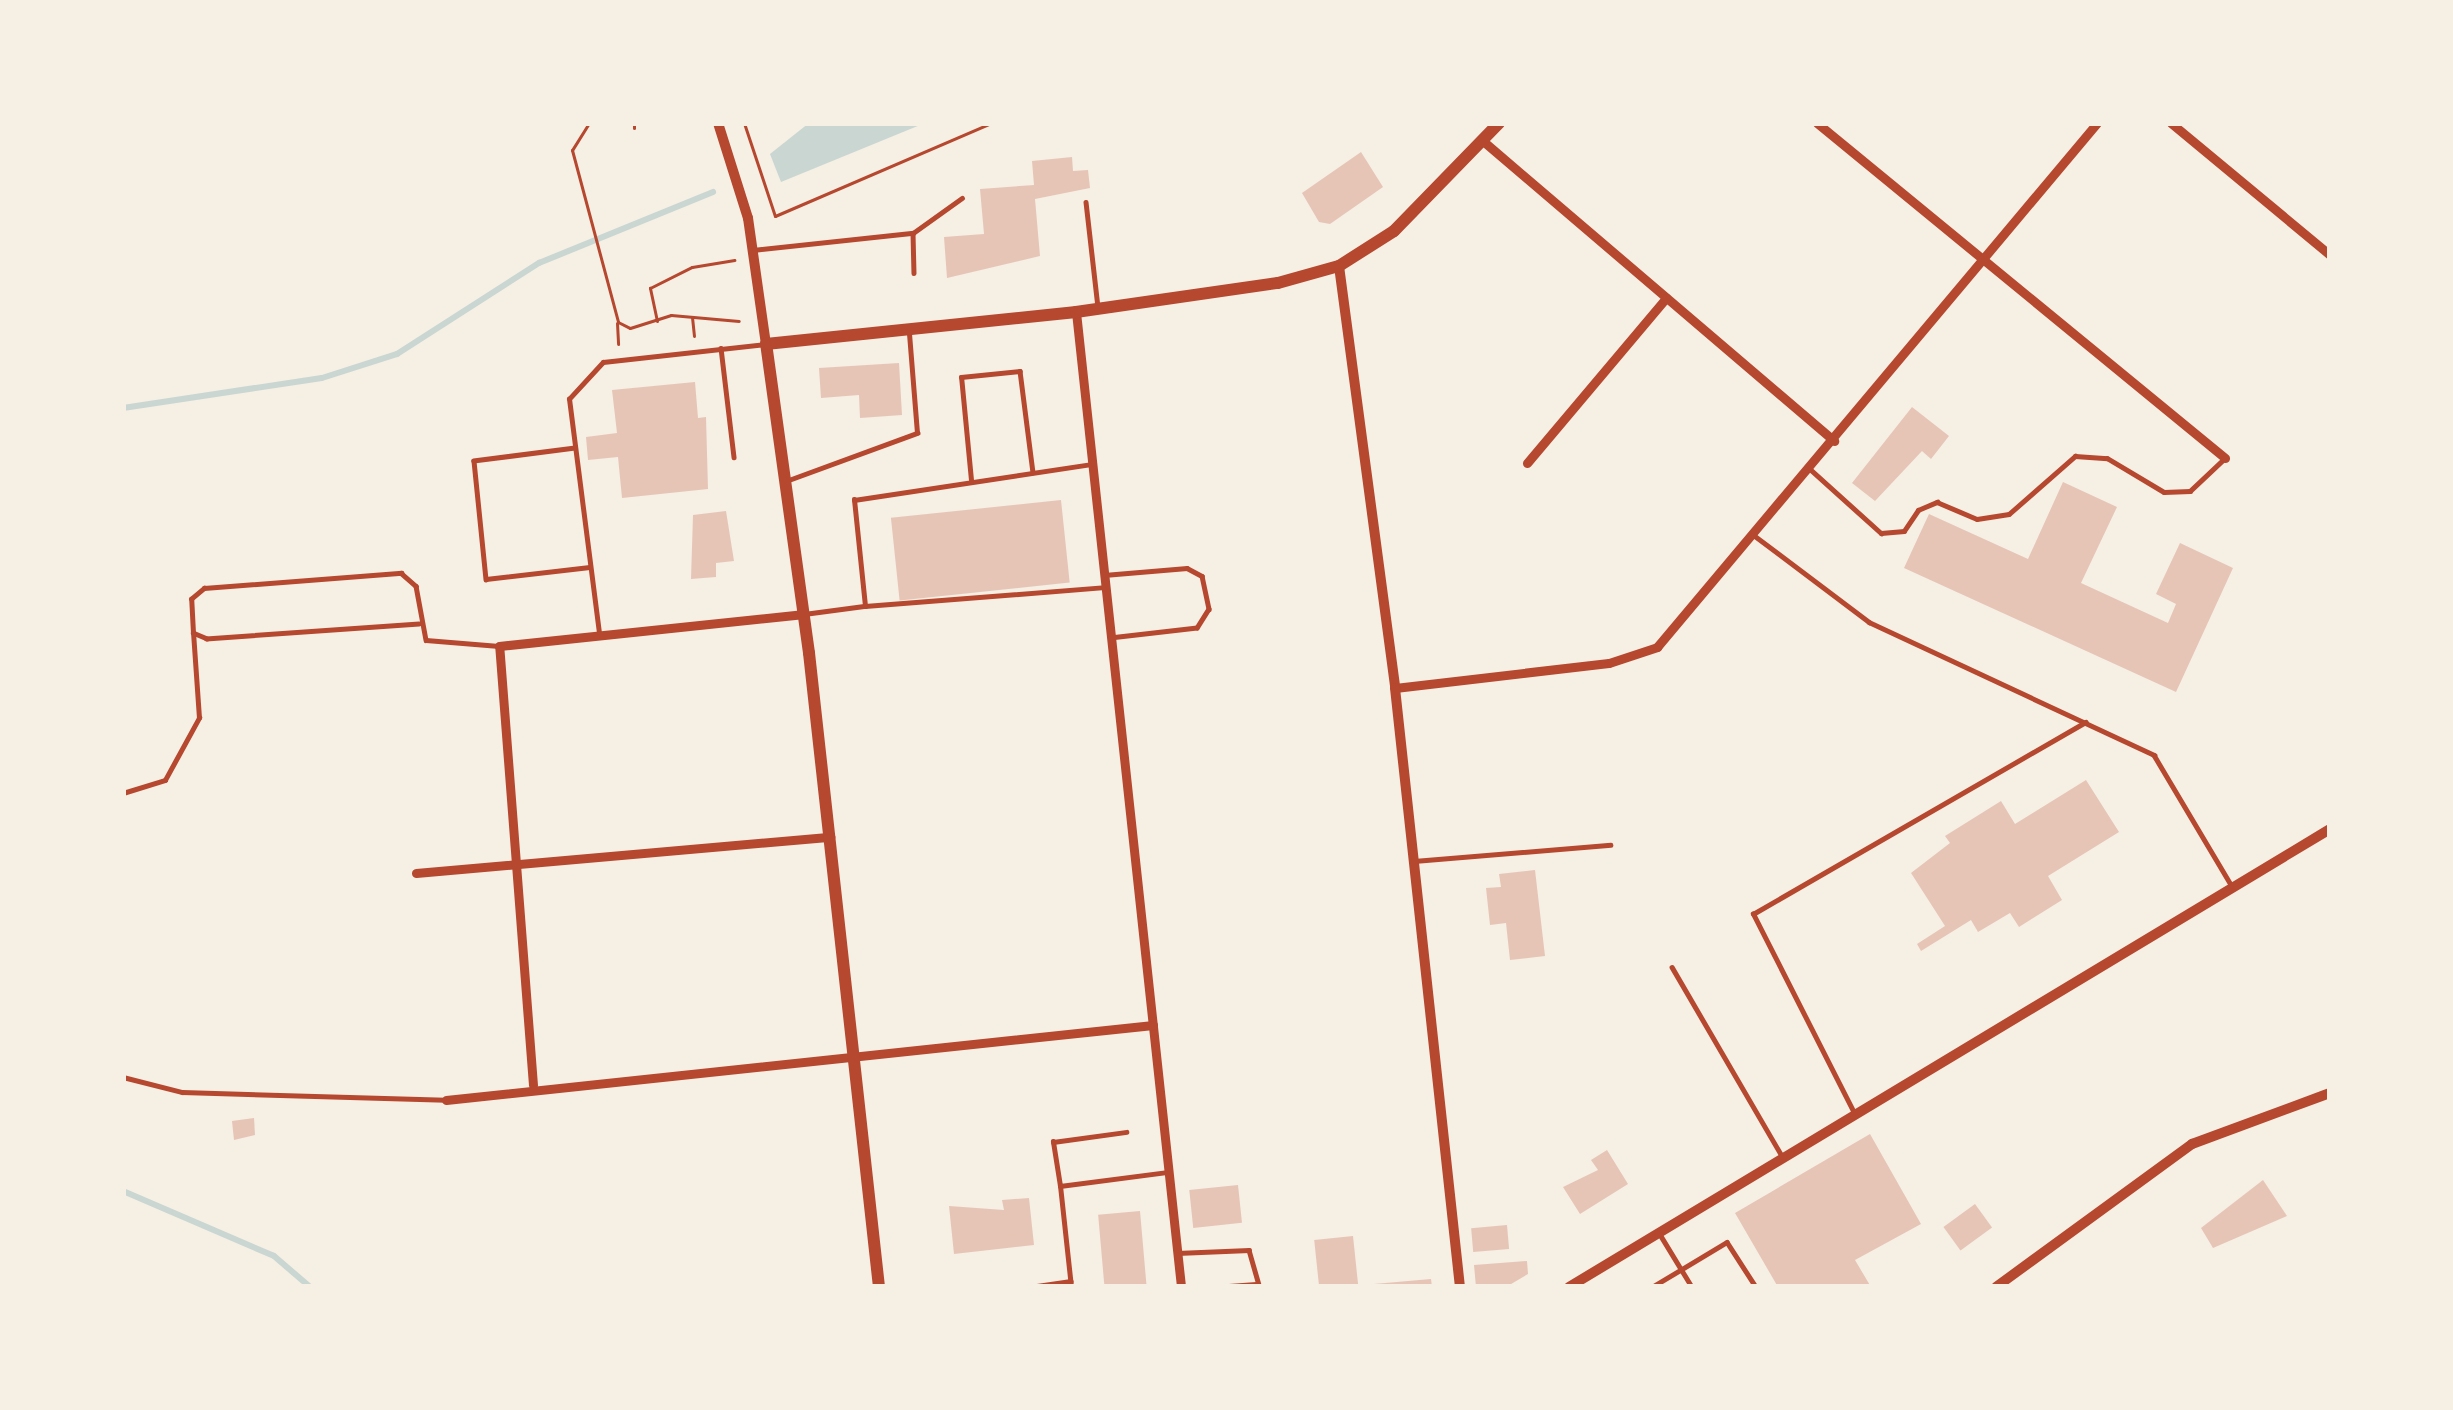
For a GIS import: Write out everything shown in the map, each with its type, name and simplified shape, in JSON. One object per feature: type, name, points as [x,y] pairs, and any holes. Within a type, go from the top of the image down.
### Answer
[{"type":"main road","points":[[879,1287],[804,614],[766,344],[1076,312],[1278,283],[1339,266],[1394,231],[1499,123]]},
{"type":"street","points":[[718,123],[733,152],[766,344]]},
{"type":"street","points":[[1817,123],[2224,458]]},
{"type":"street","points":[[1395,688],[1609,663],[1657,647],[1755,536],[2097,123]]},
{"type":"street","points":[[2170,123],[2330,255]]},
{"type":"street","points":[[1483,141],[1834,441]]},
{"type":"street","points":[[1339,266],[1395,688],[1460,1287]]},
{"type":"street","points":[[1526,463],[1666,298]]},
{"type":"street","points":[[1076,312],[1181,1287]]},
{"type":"street","points":[[533,1085],[499,646],[804,614]]},
{"type":"street","points":[[1569,1287],[2330,829]]},
{"type":"street","points":[[416,873],[830,837]]},
{"type":"street","points":[[446,1100],[533,1085],[854,1060],[1153,1025]]},
{"type":"street","points":[[1996,1287],[2192,1144],[2330,1093]]},
{"type":"lane","points":[[752,250],[913,233],[962,198]]},
{"type":"lane","points":[[1086,202],[1098,308]]},
{"type":"lane","points":[[913,233],[914,273]]},
{"type":"lane","points":[[785,481],[917,433],[908,329]]},
{"type":"lane","points":[[599,635],[569,399],[603,362],[766,344]]},
{"type":"lane","points":[[721,348],[734,457]]},
{"type":"lane","points":[[971,480],[961,377],[1020,371],[1033,472]]},
{"type":"lane","points":[[575,448],[474,461],[486,579],[590,567]]},
{"type":"lane","points":[[1810,469],[1881,533],[1904,531],[1918,510],[1937,502],[1977,519],[2008,514],[2075,456],[2107,458],[2164,492],[2190,490],[2224,458]]},
{"type":"lane","points":[[865,606],[854,500],[1092,464]]},
{"type":"lane","points":[[1755,536],[1869,622],[2154,755],[2233,888]]},
{"type":"lane","points":[[804,614],[1187,568],[1202,576],[1209,609],[1197,628],[1111,638]]},
{"type":"lane","points":[[123,794],[165,780],[199,718],[190,599],[204,588],[401,572],[416,586],[419,624],[426,640],[499,646]]},
{"type":"lane","points":[[193,633],[207,639],[419,624]]},
{"type":"lane","points":[[1856,1114],[1753,914],[2086,722]]},
{"type":"lane","points":[[1414,861],[1610,845]]},
{"type":"lane","points":[[1672,967],[1783,1158]]},
{"type":"lane","points":[[123,1077],[182,1092],[446,1100]]},
{"type":"lane","points":[[1030,1287],[1071,1284],[1053,1142],[1126,1132]]},
{"type":"lane","points":[[1060,1186],[1168,1172]]},
{"type":"lane","points":[[1659,1233],[1692,1287]]},
{"type":"lane","points":[[1652,1287],[1727,1242],[1756,1287]]},
{"type":"lane","points":[[1177,1252],[1249,1250],[1260,1286],[1215,1287]]},
{"type":"path","points":[[590,123],[572,150],[618,322],[618,344]]},
{"type":"path","points":[[744,123],[775,216],[991,123]]},
{"type":"path","points":[[657,322],[650,287],[692,267],[734,260]]},
{"type":"path","points":[[618,322],[630,328],[692,316],[739,321]]},
{"type":"path","points":[[692,316],[694,336]]},
{"type":"shaded area","points":[[809,123],[925,123],[781,182],[770,154]]},
{"type":"building","points":[[1361,152],[1383,187],[1330,224],[1319,222],[1302,193]]},
{"type":"building","points":[[1072,157],[1073,171],[1088,170],[1090,188],[1035,199],[1040,256],[947,278],[944,237],[984,234],[980,189],[1034,185],[1032,161]]},
{"type":"building","points":[[899,363],[902,415],[860,418],[859,395],[821,398],[819,368]]},
{"type":"building","points":[[695,382],[698,418],[706,417],[708,489],[622,498],[618,457],[588,460],[586,437],[617,433],[612,390]]},
{"type":"building","points":[[1912,407],[1949,436],[1931,459],[1922,451],[1875,501],[1852,483]]},
{"type":"building","points":[[2063,482],[2117,507],[2081,583],[2168,623],[2176,604],[2156,594],[2180,543],[2233,568],[2176,692],[1904,568],[1929,514],[2028,559]]},
{"type":"building","points":[[1061,500],[1070,583],[900,600],[891,518]]},
{"type":"building","points":[[726,511],[734,561],[716,563],[716,577],[691,579],[693,515]]},
{"type":"building","points":[[2086,780],[2119,832],[2048,876],[2062,900],[2019,927],[2010,913],[1978,932],[1971,920],[1921,951],[1917,944],[1945,926],[1911,873],[1950,843],[1945,836],[2001,801],[2015,824]]},
{"type":"building","points":[[1535,870],[1545,956],[1510,960],[1506,923],[1490,925],[1486,888],[1501,887],[1499,874]]},
{"type":"building","points":[[254,1118],[255,1135],[234,1140],[232,1121]]},
{"type":"building","points":[[1870,1134],[1921,1224],[1855,1260],[1871,1287],[1778,1287],[1735,1213]]},
{"type":"building","points":[[1607,1150],[1628,1184],[1580,1214],[1563,1187],[1598,1170],[1591,1160]]},
{"type":"building","points":[[2263,1180],[2287,1216],[2213,1248],[2201,1228]]},
{"type":"building","points":[[1238,1185],[1242,1223],[1193,1228],[1189,1190]]},
{"type":"building","points":[[1029,1198],[1034,1245],[954,1254],[949,1206],[1004,1210],[1002,1200]]},
{"type":"building","points":[[1975,1204],[1992,1227],[1960,1250],[1943,1227]]},
{"type":"building","points":[[1140,1211],[1147,1287],[1104,1287],[1098,1215]]},
{"type":"building","points":[[1507,1225],[1509,1249],[1473,1252],[1471,1228]]},
{"type":"building","points":[[1353,1236],[1358,1287],[1319,1287],[1314,1240]]},
{"type":"building","points":[[1527,1261],[1528,1274],[1506,1287],[1476,1287],[1474,1265]]},
{"type":"building","points":[[1431,1279],[1432,1287],[1374,1284]]},
{"type":"waterway","points":[[123,408],[322,378],[397,354],[539,263],[713,192]]},
{"type":"waterway","points":[[123,1191],[274,1256],[310,1287]]}]
